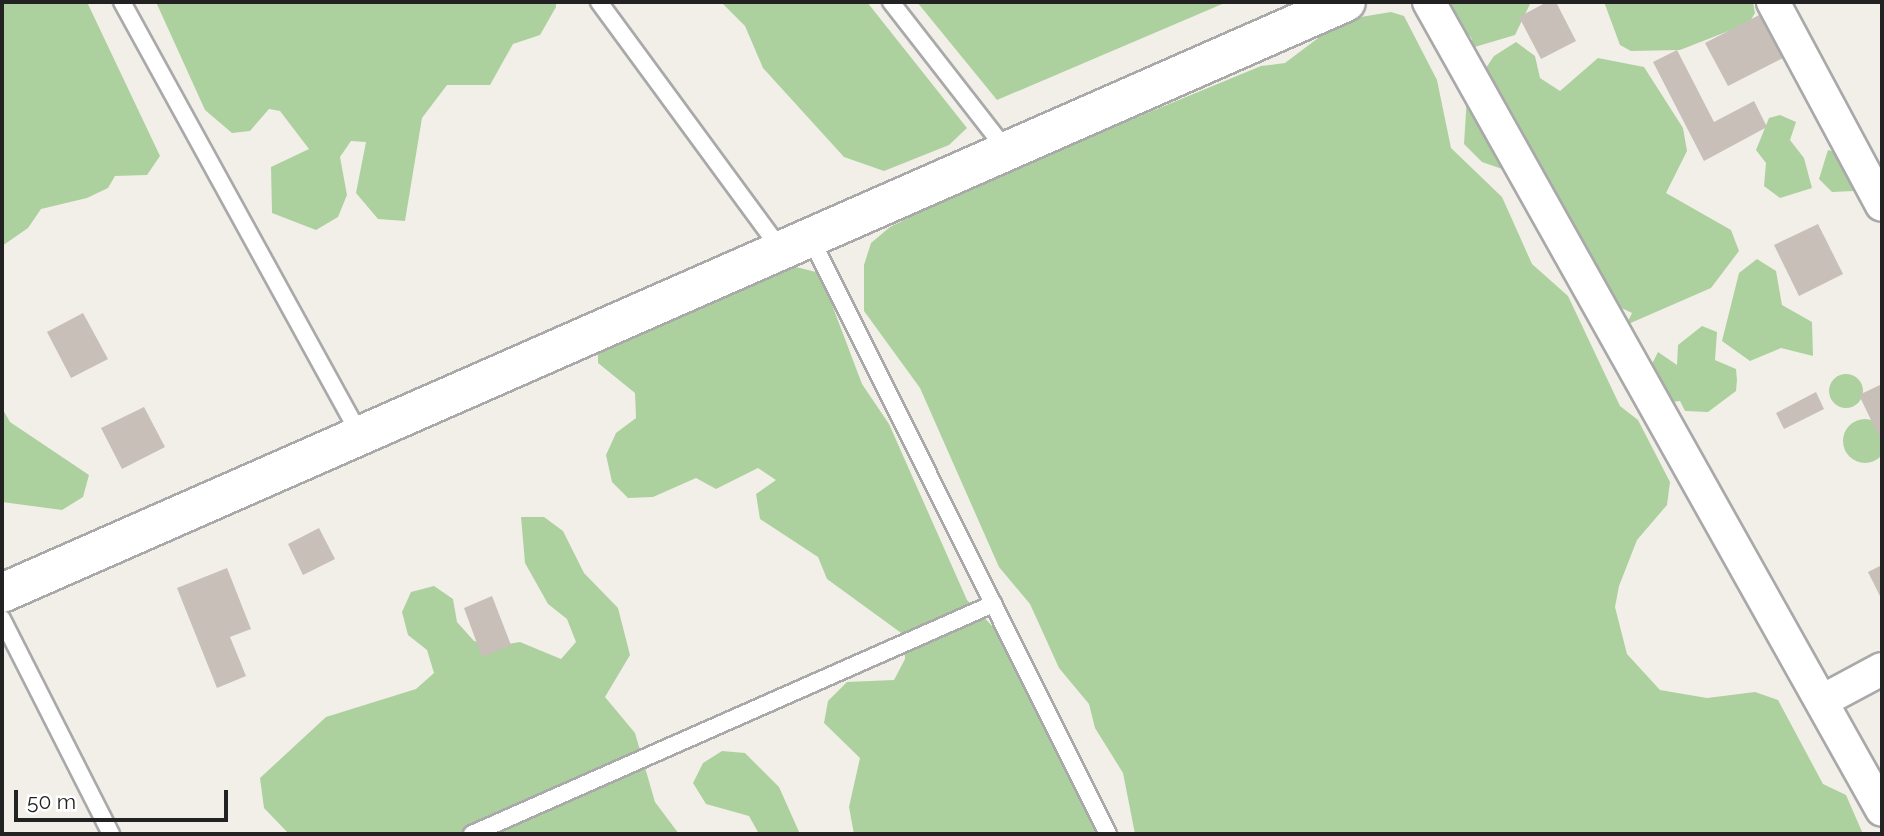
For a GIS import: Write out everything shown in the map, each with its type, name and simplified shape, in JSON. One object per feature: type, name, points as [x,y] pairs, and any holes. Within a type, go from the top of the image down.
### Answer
[{"type":"street","points":[[2,593],[1346,2]]},
{"type":"street","points":[[1429,2],[1882,810]]},
{"type":"street","points":[[1773,2],[1882,205]]},
{"type":"street","points":[[1822,701],[1882,669]]},
{"type":"lane","points":[[122,2],[360,435]]},
{"type":"lane","points":[[598,2],[796,244],[993,604],[1108,834]]},
{"type":"lane","points":[[891,2],[1007,150]]},
{"type":"lane","points":[[472,834],[993,604]]},
{"type":"lane","points":[[2,619],[111,834]]},
{"type":"green space","points":[[2,2],[87,2],[160,156],[147,175],[115,176],[108,188],[87,198],[41,209],[28,228],[2,246]]},
{"type":"green space","points":[[156,2],[556,2],[556,7],[540,35],[513,44],[490,85],[447,85],[422,118],[405,221],[378,219],[356,193],[366,142],[351,141],[340,157],[347,195],[338,217],[316,230],[272,213],[271,167],[309,149],[280,111],[269,109],[250,131],[232,133],[205,110]]},
{"type":"green space","points":[[721,2],[867,2],[967,128],[949,145],[884,171],[844,157],[763,68],[745,26]]},
{"type":"green space","points":[[917,2],[1227,2],[997,100]]},
{"type":"green space","points":[[1442,2],[1531,2],[1515,35],[1468,49],[1472,39]]},
{"type":"green space","points":[[1604,2],[1753,2],[1755,13],[1749,23],[1680,50],[1631,51],[1620,45]]},
{"type":"green space","points":[[1391,12],[1404,16],[1437,80],[1451,148],[1502,197],[1532,264],[1568,296],[1620,406],[1638,420],[1670,482],[1667,505],[1637,540],[1619,586],[1615,607],[1627,654],[1660,690],[1707,698],[1755,692],[1778,700],[1823,784],[1846,795],[1863,834],[1135,834],[1123,773],[1095,728],[1089,704],[1059,668],[1030,604],[999,567],[920,388],[864,311],[864,265],[871,243],[890,227],[978,183],[1261,66],[1285,63],[1342,20]]},
{"type":"green space","points":[[1516,42],[1535,56],[1540,78],[1560,91],[1598,58],[1644,67],[1683,128],[1687,151],[1666,193],[1731,230],[1739,251],[1711,288],[1626,325],[1632,313],[1611,303],[1525,177],[1482,162],[1464,144],[1467,96],[1494,56]]},
{"type":"green space","points":[[1780,115],[1796,122],[1790,140],[1804,158],[1812,188],[1780,198],[1764,186],[1766,163],[1756,150],[1769,118]]},
{"type":"green space","points":[[1828,150],[1840,153],[1854,191],[1832,192],[1819,179]]},
{"type":"green space","points":[[1757,259],[1776,271],[1782,305],[1812,322],[1813,356],[1781,348],[1750,361],[1722,341],[1739,273]]},
{"type":"green space","points":[[788,265],[820,273],[862,384],[889,424],[967,600],[1002,636],[1112,834],[854,834],[849,807],[860,758],[824,723],[828,701],[847,682],[894,680],[905,659],[904,635],[827,579],[818,557],[760,519],[756,494],[776,480],[758,468],[716,489],[696,478],[653,497],[628,498],[612,482],[606,455],[616,433],[636,418],[635,393],[598,363],[598,340]]},
{"type":"green space","points":[[1702,326],[1717,332],[1715,360],[1736,369],[1736,391],[1708,412],[1685,411],[1680,401],[1662,403],[1642,384],[1658,352],[1677,365],[1678,345]]},
{"type":"green space","points":[[1846,374],[1858,379],[1863,391],[1858,403],[1846,408],[1834,403],[1829,391],[1834,379]]},
{"type":"green space","points":[[2,408],[10,422],[89,475],[83,497],[62,510],[2,502]]},
{"type":"green space","points":[[1865,419],[1874,420],[1881,425],[1886,432],[1886,450],[1881,457],[1874,462],[1865,463],[1856,462],[1849,457],[1844,450],[1843,441],[1844,432],[1849,425],[1856,420]]},
{"type":"green space","points":[[521,517],[544,517],[563,531],[584,573],[618,608],[630,655],[605,697],[635,733],[655,802],[679,834],[289,834],[264,808],[260,778],[326,717],[416,689],[434,673],[427,650],[408,635],[402,612],[411,592],[434,586],[453,599],[457,622],[474,641],[497,646],[520,642],[561,659],[576,642],[567,619],[548,604],[525,563]]},
{"type":"green space","points":[[722,751],[745,753],[779,787],[800,834],[759,834],[749,816],[706,804],[693,783],[703,763]]},
{"type":"building","points":[[1547,2],[1556,2],[1576,41],[1541,59],[1519,17]]},
{"type":"building","points":[[1765,12],[1787,56],[1728,86],[1705,43]]},
{"type":"building","points":[[1677,50],[1714,122],[1754,101],[1767,127],[1704,161],[1653,62]]},
{"type":"building","points":[[1818,224],[1843,274],[1799,296],[1774,245]]},
{"type":"building","points":[[83,313],[108,359],[71,378],[47,332]]},
{"type":"building","points":[[1882,384],[1882,443],[1859,395]]},
{"type":"building","points":[[1816,392],[1824,409],[1784,429],[1776,413]]},
{"type":"building","points":[[144,407],[165,447],[122,469],[101,428]]},
{"type":"building","points":[[319,528],[335,559],[303,575],[288,544]]},
{"type":"building","points":[[1882,565],[1882,600],[1868,572]]},
{"type":"building","points":[[227,568],[251,629],[230,637],[246,676],[217,688],[177,588]]},
{"type":"building","points":[[492,596],[511,645],[482,657],[464,608]]}]
